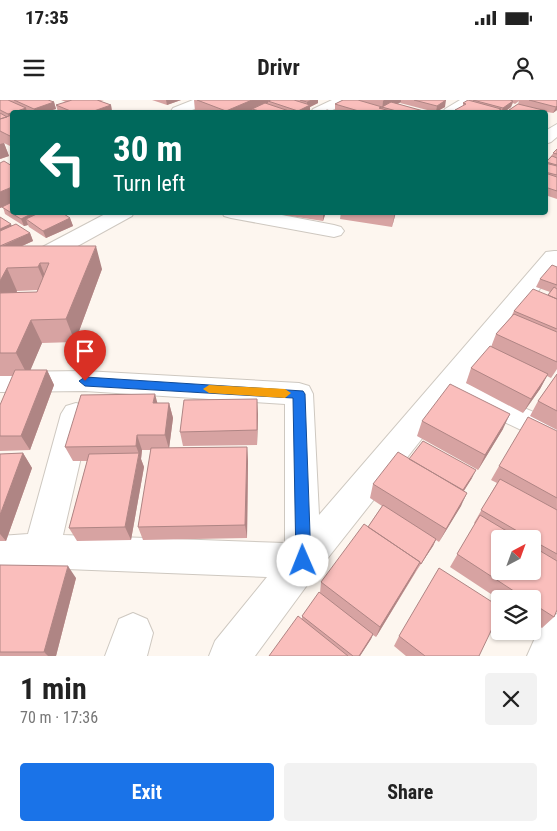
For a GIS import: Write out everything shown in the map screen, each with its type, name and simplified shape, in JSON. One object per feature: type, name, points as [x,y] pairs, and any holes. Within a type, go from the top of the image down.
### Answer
[{"type":"street","points":[[180,110],[205,100]]},
{"type":"street","points":[[322,110],[343,100]]},
{"type":"street","points":[[453,110],[470,100]]},
{"type":"street","points":[[0,259],[37,259],[113,215]]},
{"type":"street","points":[[247,215],[334,231]]},
{"type":"street","points":[[230,656],[303,561],[450,386],[554,257]]},
{"type":"street","points":[[0,382],[85,381],[299,394],[303,561]]},
{"type":"street","points":[[41,551],[85,381]]},
{"type":"street","points":[[450,386],[557,435]]},
{"type":"street","points":[[0,553],[41,551],[303,561]]},
{"type":"street","points":[[548,656],[557,634]]},
{"type":"building","points":[[0,100],[8,100],[26,108],[10,110],[8,114],[0,110]]},
{"type":"building","points":[[14,100],[48,100],[54,102],[34,109]]},
{"type":"building","points":[[72,100],[97,100],[111,105],[97,110],[68,110],[56,105]]},
{"type":"building","points":[[197,100],[252,100],[228,110],[223,110]]},
{"type":"building","points":[[294,100],[310,105],[300,110],[295,110],[268,101]]},
{"type":"building","points":[[343,100],[358,100],[386,110],[355,110],[335,104]]},
{"type":"building","points":[[414,100],[446,100],[437,106]]},
{"type":"building","points":[[468,100],[501,109],[455,110],[466,104],[463,103]]},
{"type":"building","points":[[473,100],[510,100],[513,101],[503,108]]},
{"type":"building","points":[[529,100],[557,100],[557,106],[556,107]]},
{"type":"building","points":[[391,102],[420,110],[393,110],[382,107]]},
{"type":"building","points":[[265,103],[286,110],[256,110],[252,109]]},
{"type":"building","points":[[518,104],[543,110],[509,110]]},
{"type":"building","points":[[0,113],[7,117],[0,119]]},
{"type":"building","points":[[10,116],[10,136],[0,131],[0,119]]},
{"type":"building","points":[[552,156],[557,158],[557,165],[548,163]]},
{"type":"building","points":[[4,161],[10,165],[10,188],[0,192],[0,163]]},
{"type":"building","points":[[548,164],[557,166],[557,175],[548,173]]},
{"type":"building","points":[[548,174],[557,177],[557,191],[548,188]]},
{"type":"building","points":[[10,203],[10,212],[2,207]]},
{"type":"building","points":[[15,215],[29,215],[21,219]]},
{"type":"building","points":[[35,215],[66,215],[70,218],[43,231],[26,219]]},
{"type":"building","points":[[0,217],[11,224],[0,229]]},
{"type":"building","points":[[16,224],[30,233],[0,246],[0,231]]},
{"type":"building","points":[[0,246],[96,246],[66,319],[31,320],[16,353],[0,353],[0,293],[37,292],[49,263],[40,263],[38,267],[7,268],[0,281]]},
{"type":"building","points":[[552,265],[557,267],[557,285],[540,279]]},
{"type":"building","points":[[554,287],[557,289],[557,299],[548,295]]},
{"type":"building","points":[[533,289],[557,299],[557,329],[514,311]]},
{"type":"building","points":[[514,314],[557,332],[557,362],[496,334]]},
{"type":"building","points":[[490,346],[548,374],[531,399],[471,368]]},
{"type":"building","points":[[15,370],[47,370],[21,436],[0,436],[0,405]]},
{"type":"building","points":[[557,374],[557,411],[538,401]]},
{"type":"building","points":[[450,384],[510,414],[485,455],[422,421]]},
{"type":"building","points":[[155,394],[153,403],[169,403],[165,435],[137,435],[136,446],[65,447],[81,395]]},
{"type":"building","points":[[257,399],[257,430],[180,432],[184,400]]},
{"type":"building","points":[[528,417],[557,431],[557,498],[499,466]]},
{"type":"building","points":[[423,441],[476,470],[463,490],[409,459]]},
{"type":"building","points":[[247,447],[245,525],[138,527],[151,448]]},
{"type":"building","points":[[398,452],[467,493],[446,529],[373,484]]},
{"type":"building","points":[[23,453],[0,515],[0,454]]},
{"type":"building","points":[[139,453],[125,527],[69,528],[89,454]]},
{"type":"building","points":[[500,479],[557,510],[557,554],[541,545],[541,530],[515,530],[481,510]]},
{"type":"building","points":[[383,505],[436,539],[421,564],[368,527]]},
{"type":"building","points":[[480,515],[505,530],[491,530],[491,576],[457,554]]},
{"type":"building","points":[[364,524],[420,562],[380,627],[321,582]]},
{"type":"building","points":[[541,551],[557,561],[557,610],[554,617],[541,609],[541,590],[512,590],[497,580],[541,580]]},
{"type":"building","points":[[0,565],[68,566],[44,652],[0,652]]},
{"type":"building","points":[[439,568],[491,601],[491,631],[479,656],[425,656],[399,636]]},
{"type":"building","points":[[319,592],[373,634],[359,656],[353,656],[302,616]]},
{"type":"building","points":[[298,616],[348,656],[269,656]]},
{"type":"slow traffic","points":[[209,389],[285,393]]},
{"type":"route","points":[[85,381],[299,394],[303,561]]}]
